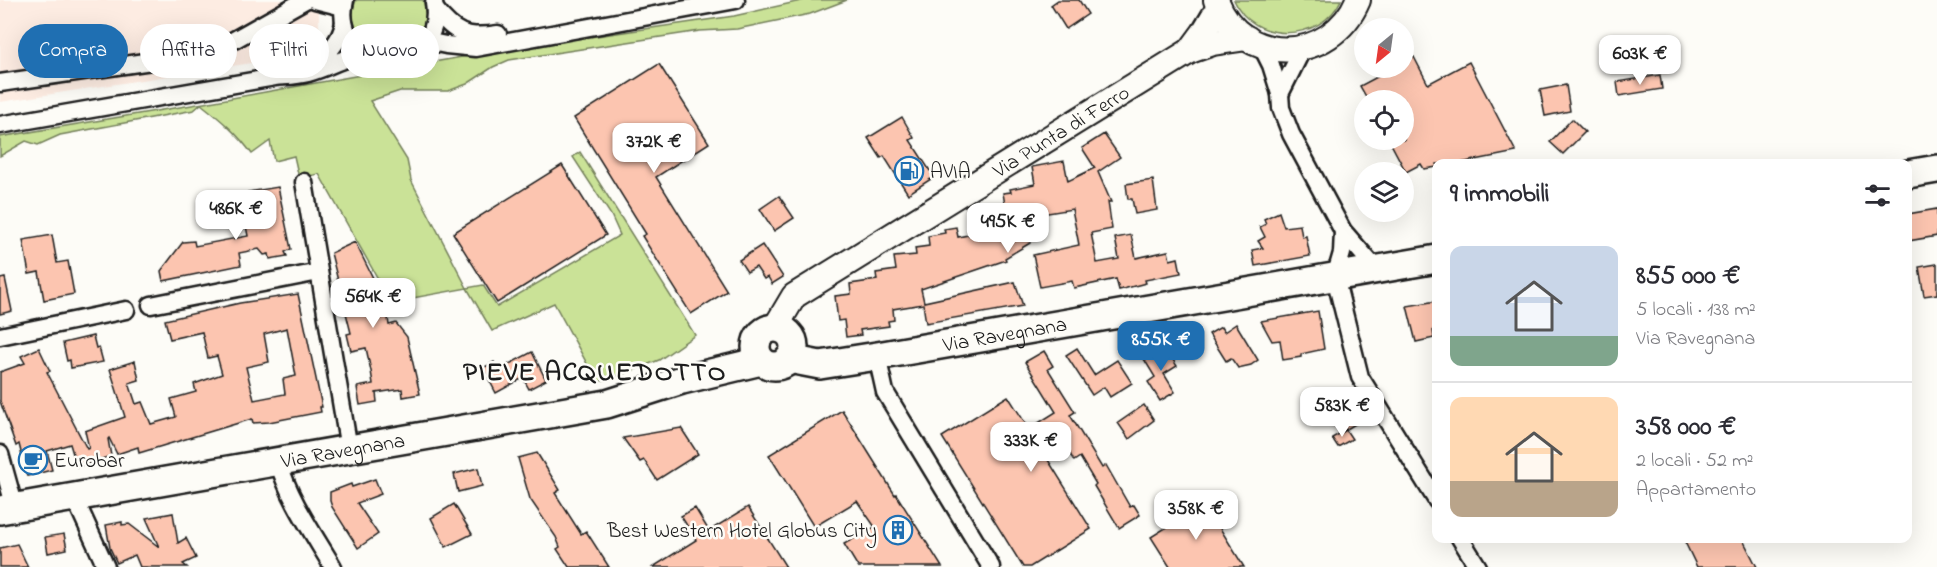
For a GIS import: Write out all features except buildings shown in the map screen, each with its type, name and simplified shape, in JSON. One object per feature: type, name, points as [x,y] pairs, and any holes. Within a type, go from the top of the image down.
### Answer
[{"type":"main road","points":[[1912,173],[1937,169]]},
{"type":"main road","name":"Via Ravegnana","points":[[8,509],[607,404],[758,354],[756,342],[763,331],[786,342],[820,365],[1432,259]]},
{"type":"street","points":[[0,83],[193,55],[218,49],[305,0]]},
{"type":"street","points":[[315,0],[344,10],[340,37],[329,51]]},
{"type":"street","points":[[439,43],[476,48],[736,0]]},
{"type":"street","points":[[1190,51],[1214,43],[1254,42],[1276,49],[1303,48],[1317,44],[1336,32],[1353,13],[1358,0]]},
{"type":"street","name":"Via Punta di Ferro","points":[[1217,3],[1230,24],[1254,42]]},
{"type":"street","name":"Via Punta di Ferro","points":[[786,342],[794,296],[1190,51],[1204,32],[1217,3]]},
{"type":"street","points":[[434,4],[455,30],[479,37],[579,21],[651,15]]},
{"type":"street","points":[[433,24],[434,4]]},
{"type":"street","points":[[1254,42],[1271,65],[1280,94],[1281,108],[1292,134],[1342,231],[1376,269]]},
{"type":"street","points":[[1280,94],[1303,48]]},
{"type":"street","points":[[0,125],[269,78]]},
{"type":"street","points":[[304,182],[349,449]]},
{"type":"street","points":[[1342,231],[1342,253],[1335,277],[1360,377],[1432,493]]},
{"type":"street","points":[[151,305],[319,272]]},
{"type":"street","points":[[0,336],[126,310]]},
{"type":"street","points":[[877,356],[885,392],[991,567]]},
{"type":"street","points":[[0,454],[8,509]]},
{"type":"street","points":[[278,461],[295,503],[333,567]]},
{"type":"street","points":[[74,497],[106,567]]},
{"type":"street","points":[[1463,543],[1478,567]]},
{"type":"shaded area","points":[[0,0],[319,0],[319,24],[249,24],[249,63],[237,65],[237,24],[140,24],[140,78],[155,78],[0,102]]},
{"type":"green space","points":[[356,0],[423,0],[425,20],[424,24],[355,24],[353,14]]},
{"type":"green space","points":[[805,0],[847,0],[810,14],[737,29],[700,31],[509,60],[493,67],[467,84],[448,91],[400,91],[370,101],[407,160],[411,180],[467,288],[391,302],[319,174],[299,178],[294,156],[274,161],[270,141],[252,154],[235,133],[201,104],[194,110],[60,135],[38,145],[26,141],[0,156],[0,137],[344,78],[439,78],[439,61],[734,16]]},
{"type":"green space","points":[[1234,0],[1341,0],[1331,14],[1319,24],[1287,33],[1271,31],[1256,25],[1243,14]]},
{"type":"green space","points":[[580,152],[695,335],[659,360],[597,382],[554,303],[492,331],[467,288],[483,285],[497,307],[620,235],[611,215],[573,157]]},
{"type":"place","name":"AVIA","points":[[909,171]]},
{"type":"place","name":"Eurobar","points":[[33,460]]},
{"type":"place","name":"Best Western Hotel Globus City","points":[[898,530]]},
{"type":"district","name":"PIEVE ACQUEDOTTO","points":[[595,371]]}]
